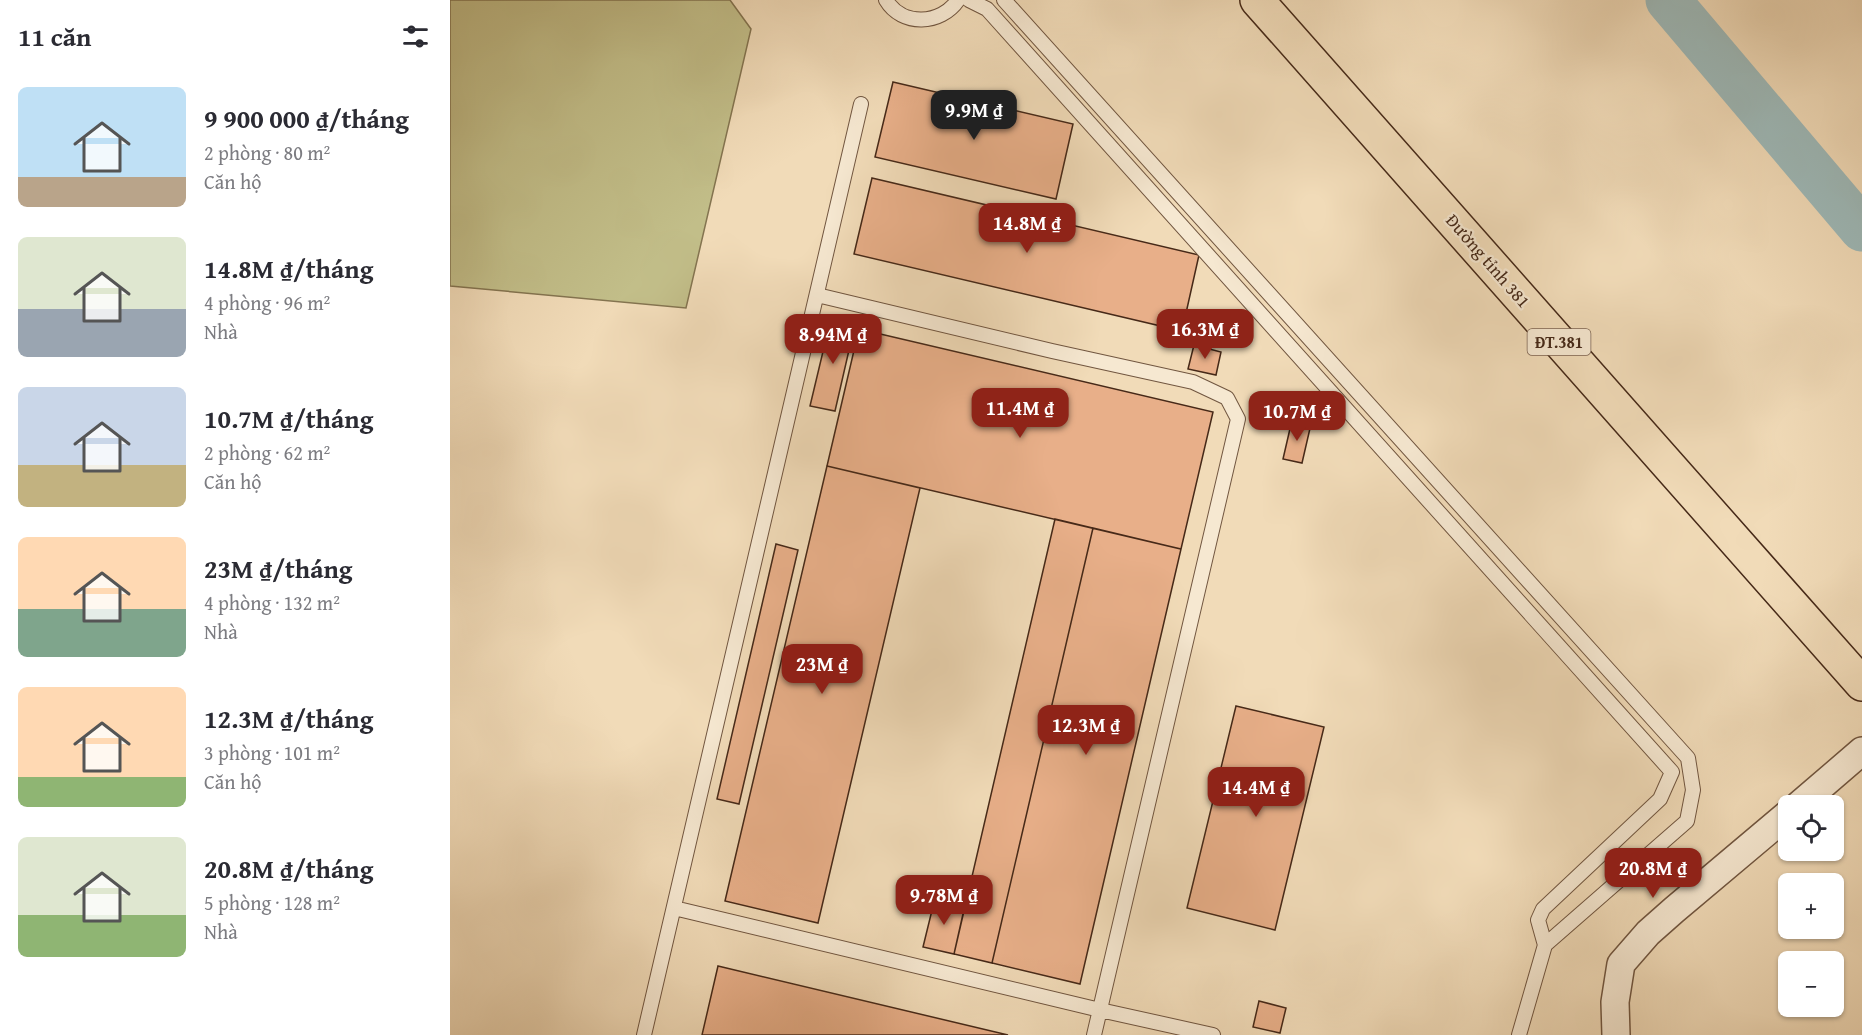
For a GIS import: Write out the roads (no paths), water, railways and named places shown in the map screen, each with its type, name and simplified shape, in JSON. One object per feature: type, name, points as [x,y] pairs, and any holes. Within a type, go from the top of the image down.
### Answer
[{"type":"main road","name":"Đường tỉnh 381","points":[[1257,0],[1862,684]]},
{"type":"street","points":[[1811,795],[1862,751]]},
{"type":"street","points":[[1616,1035],[1616,1002],[1621,964],[1648,933],[1778,822]]},
{"type":"lane","points":[[886,0],[897,12],[908,18],[920,20],[933,19],[944,14],[958,0]]},
{"type":"lane","points":[[969,0],[987,9],[1672,772],[1693,790]]},
{"type":"lane","points":[[1004,0],[1688,758],[1693,790],[1687,821],[1545,945]]},
{"type":"lane","points":[[644,1035],[861,104]]},
{"type":"lane","points":[[817,295],[1193,382],[1227,398],[1238,419],[1094,1035]]},
{"type":"lane","points":[[1519,1035],[1545,945],[1538,920],[1544,909],[1660,799],[1672,772]]},
{"type":"lane","points":[[674,908],[1213,1035]]},
{"type":"waterway","points":[[1668,0],[1862,229]]}]
